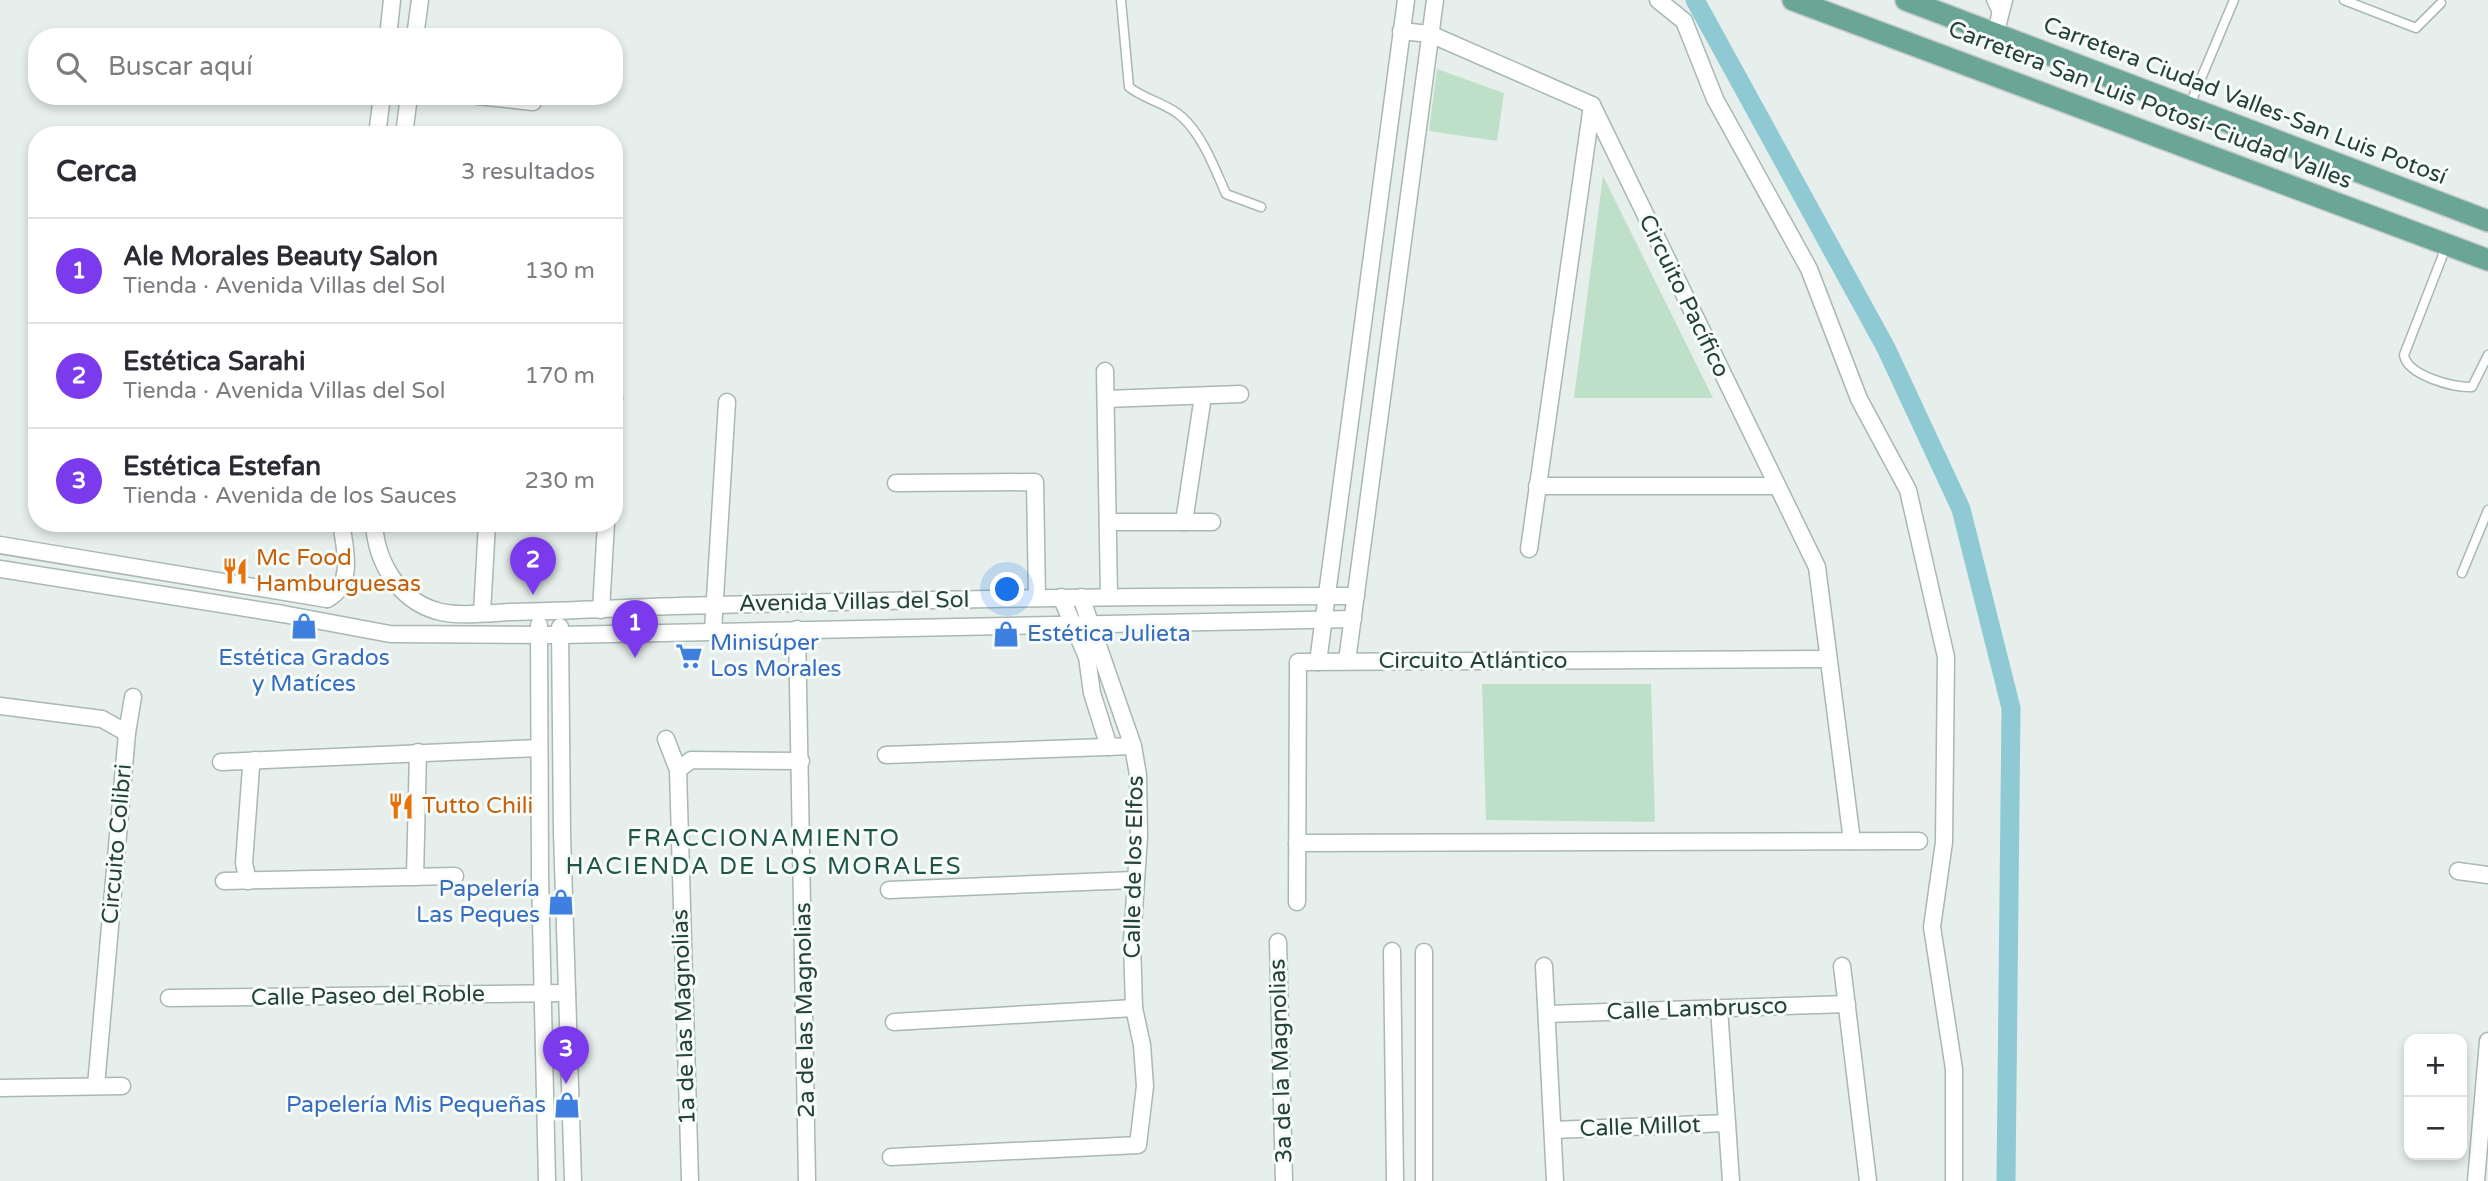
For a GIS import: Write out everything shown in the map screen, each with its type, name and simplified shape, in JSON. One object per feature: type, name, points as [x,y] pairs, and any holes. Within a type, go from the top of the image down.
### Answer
[{"type":"main road","name":"Carretera San Luis Potosí-Ciudad Valles","points":[[1793,0],[2488,260]]},
{"type":"main road","name":"Carretera Ciudad Valles-San Luis Potosí","points":[[1906,0],[1997,26],[2189,107],[2488,221]]},
{"type":"street","points":[[389,28],[392,0]]},
{"type":"street","points":[[416,28],[420,0]]},
{"type":"street","points":[[1297,902],[1298,662],[1318,662],[1406,0]]},
{"type":"street","points":[[1347,661],[1435,0]]},
{"type":"street","points":[[1658,0],[1684,21],[1715,99],[1809,270],[1859,399],[1908,490],[1946,657],[1944,842],[1932,927],[1954,1069],[1954,1181]]},
{"type":"street","points":[[1997,26],[2004,0]]},
{"type":"street","points":[[1401,31],[1430,34],[1592,105],[1529,549]]},
{"type":"street","points":[[378,126],[381,105]]},
{"type":"street","points":[[405,126],[408,105]]},
{"type":"street","name":"Circuito Pacífico","points":[[1592,105],[1817,567],[1828,659]]},
{"type":"street","points":[[1371,267],[1399,271]]},
{"type":"street","points":[[1105,371],[1109,596]]},
{"type":"street","points":[[1106,399],[1240,394]]},
{"type":"street","points":[[1184,522],[1203,396]]},
{"type":"street","points":[[713,631],[727,402]]},
{"type":"street","points":[[896,482],[1035,482],[1037,598]]},
{"type":"street","points":[[1537,486],[1777,486]]},
{"type":"street","points":[[1108,522],[1212,522]]},
{"type":"street","points":[[0,545],[327,599],[337,594],[346,577],[342,532]]},
{"type":"street","name":"Avenida Villas del Sol","points":[[375,532],[384,568],[400,589],[438,611],[539,612],[1109,596],[1356,596]]},
{"type":"street","points":[[482,613],[486,532]]},
{"type":"street","points":[[601,610],[605,532]]},
{"type":"street","name":"Avenida Villas del Sol","points":[[0,569],[390,634],[560,635],[1353,619]]},
{"type":"street","points":[[190,599],[195,577]]},
{"type":"street","name":"Calle de los Elfos","points":[[1061,597],[1087,657],[1092,693],[1109,747]]},
{"type":"street","name":"Calle de los Elfos","points":[[891,1157],[1138,1145],[1145,1086],[1142,1045],[1134,1008],[1134,880],[1139,798],[1133,746],[1081,597]]},
{"type":"street","points":[[327,599],[327,614],[332,625]]},
{"type":"street","points":[[560,611],[573,1181]]},
{"type":"street","points":[[539,612],[542,994],[547,1181]]},
{"type":"street","name":"2a de las Magnolias","points":[[797,629],[807,1181]]},
{"type":"street","points":[[1828,659],[1852,841]]},
{"type":"street","name":"Circuito Atlántico","points":[[1318,662],[1828,659]]},
{"type":"street","points":[[127,733],[133,697]]},
{"type":"street","name":"Circuito Colibri","points":[[1,710],[102,719],[127,733],[96,1086]]},
{"type":"street","name":"1a de las Magnolias","points":[[666,739],[678,770],[690,1181]]},
{"type":"street","points":[[886,755],[1133,746]]},
{"type":"street","points":[[220,761],[540,748]]},
{"type":"street","points":[[415,877],[418,752]]},
{"type":"street","points":[[248,881],[244,863],[251,768],[255,760]]},
{"type":"street","points":[[678,770],[691,760],[801,761]]},
{"type":"street","points":[[1297,843],[1919,841]]},
{"type":"street","points":[[2458,871],[2488,875]]},
{"type":"street","points":[[224,881],[455,876]]},
{"type":"street","points":[[889,890],[1134,880]]},
{"type":"street","name":"3a de la Magnolias","points":[[1278,942],[1284,1181]]},
{"type":"street","points":[[1392,951],[1395,1181]]},
{"type":"street","points":[[1424,952],[1424,1181]]},
{"type":"street","points":[[1544,966],[1555,1181]]},
{"type":"street","points":[[1842,966],[1868,1181]]},
{"type":"street","name":"Calle Paseo del Roble","points":[[169,998],[567,993]]},
{"type":"street","name":"Calle Lambrusco","points":[[1547,1014],[1847,1004]]},
{"type":"street","points":[[894,1022],[1134,1008]]},
{"type":"street","points":[[1719,1009],[1731,1181]]},
{"type":"street","points":[[2476,1181],[2485,1113],[2488,1041]]},
{"type":"street","points":[[0,1088],[122,1086]]},
{"type":"street","points":[[1394,1087],[1424,1086]]},
{"type":"street","name":"Calle Millot","points":[[1553,1130],[1727,1123]]},
{"type":"lane","points":[[1121,0],[1129,88],[1142,98],[1165,106],[1183,118],[1211,159],[1226,194],[1261,207]]},
{"type":"lane","points":[[1991,0],[1997,26]]},
{"type":"lane","points":[[2189,107],[2234,0]]},
{"type":"lane","points":[[2344,0],[2416,28],[2439,1]]},
{"type":"lane","points":[[2447,244],[2404,355],[2405,363],[2412,370],[2462,387],[2472,387],[2488,355]]},
{"type":"lane","points":[[2462,573],[2488,510]]},
{"type":"green space","points":[[1437,69],[1504,93],[1497,141],[1429,131]]},
{"type":"green space","points":[[1603,176],[1713,398],[1574,398]]},
{"type":"green space","points":[[1482,684],[1651,684],[1655,822],[1486,820]]},
{"type":"waterway","points":[[1695,0],[1886,348],[1961,509],[2011,708],[2006,1181]]},
{"type":"place","name":"Mc Food Hamburguesas","points":[[235,571]]},
{"type":"place","name":"Estética Sarahi","points":[[533,595]]},
{"type":"place","name":"Estética Grados y Matíces","points":[[304,626]]},
{"type":"place","name":"Estética Julieta","points":[[1006,634]]},
{"type":"place","name":"Minisúper Los Morales","points":[[689,656]]},
{"type":"place","name":"Ale Morales Beauty Salon","points":[[635,658]]},
{"type":"place","name":"Tutto Chili","points":[[401,806]]},
{"type":"place","name":"Papelería Las Peques","points":[[561,902]]},
{"type":"place","name":"Estética Estefan","points":[[566,1084]]},
{"type":"place","name":"Papelería Mis Pequeñas","points":[[567,1105]]},
{"type":"district","name":"FRACCIONAMIENTO HACIENDA DE LOS MORALES","points":[[764,852]]}]
